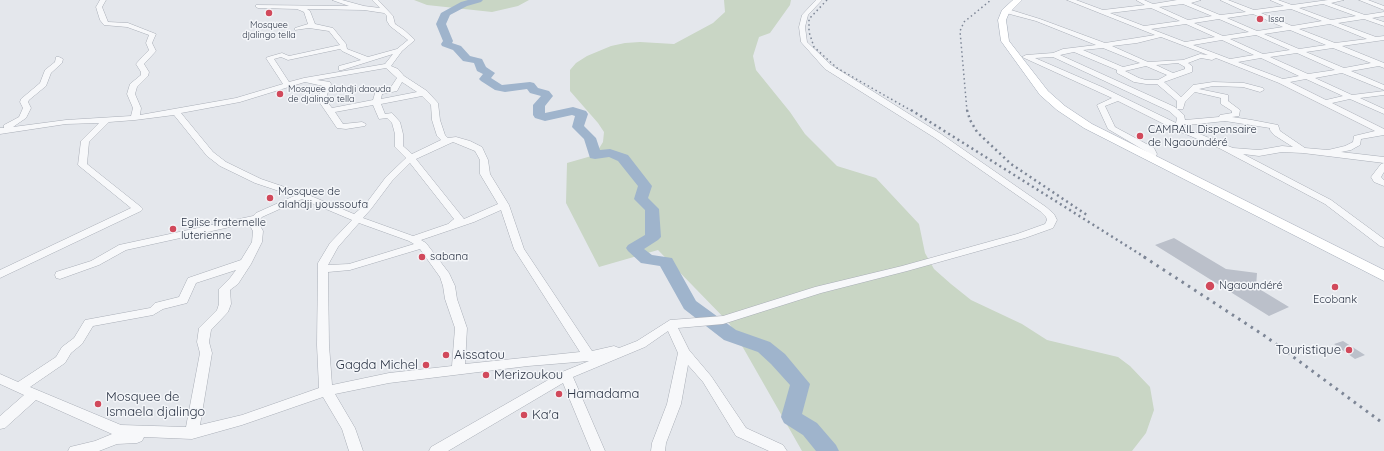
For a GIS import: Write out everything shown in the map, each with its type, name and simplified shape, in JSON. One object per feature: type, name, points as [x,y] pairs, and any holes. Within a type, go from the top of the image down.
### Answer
[{"type":"main road","points":[[1018,0],[1005,12],[1002,26],[1005,41],[1021,57],[1044,93],[1061,108],[1088,126],[1384,276]]},
{"type":"street","points":[[103,0],[99,7],[103,20],[106,24],[128,26],[153,34],[149,43],[153,51],[145,56],[140,64],[145,72],[144,76],[133,86],[131,94],[137,108],[135,118]]},
{"type":"street","points":[[335,0],[364,8]]},
{"type":"street","points":[[0,131],[66,122],[135,118],[176,112],[237,100],[399,50],[412,40],[392,25],[390,16],[375,0]]},
{"type":"street","points":[[436,451],[566,375],[641,344],[670,324],[723,320],[819,290],[904,269],[1020,236],[1049,226],[1052,220],[1051,216],[1043,209],[938,136],[828,67],[804,42],[802,27],[805,15],[819,0]]},
{"type":"street","points":[[1070,0],[1282,81],[1382,130]]},
{"type":"street","points":[[1139,0],[1384,112]]},
{"type":"street","points":[[1102,12],[1198,0]]},
{"type":"street","points":[[1222,0],[1382,65]]},
{"type":"street","points":[[1273,0],[1384,43]]},
{"type":"street","points":[[1143,28],[1290,7],[1320,1],[1341,0]]},
{"type":"street","points":[[1362,0],[1384,8]]},
{"type":"street","points":[[1182,1],[1384,88]]},
{"type":"street","points":[[1320,1],[1384,24]]},
{"type":"street","points":[[258,6],[364,8],[386,11]]},
{"type":"street","points":[[297,6],[307,11],[312,25],[316,27]]},
{"type":"street","points":[[1005,12],[1011,12],[1038,20],[1103,45],[1173,75]]},
{"type":"street","points":[[1184,44],[1222,37],[1384,14]]},
{"type":"street","points":[[297,29],[305,27],[331,29],[338,36],[346,52],[368,60]]},
{"type":"street","points":[[1021,57],[1054,55],[1073,49],[1138,41],[1162,35]]},
{"type":"street","points":[[1073,49],[1122,69],[1148,64],[1178,61],[1183,62],[1200,56],[1230,61],[1261,55],[1299,51],[1384,38]]},
{"type":"street","points":[[343,46],[288,58],[282,55],[270,58],[295,82],[312,81],[327,84],[323,99],[325,106],[342,127],[362,124]]},
{"type":"street","points":[[295,82],[387,66],[394,59],[399,50]]},
{"type":"street","points":[[1054,55],[1165,106],[1181,123],[1201,138],[1222,146],[1328,202],[1384,244]]},
{"type":"street","points":[[1021,57],[1118,99],[1181,123],[1225,120],[1252,122],[1275,127],[1274,130],[1277,133],[1303,150]]},
{"type":"street","points":[[0,131],[22,118],[27,108],[24,102],[25,99],[43,84],[48,72],[58,63],[59,59]]},
{"type":"street","points":[[1122,69],[1120,71],[1137,80],[1159,82],[1173,75],[1189,70],[1188,66],[1183,62]]},
{"type":"street","points":[[1282,81],[1382,65]]},
{"type":"street","points":[[387,66],[395,71],[401,78],[424,93],[435,104],[436,120],[441,136],[446,141]]},
{"type":"street","points":[[401,78],[394,89],[379,92],[376,102],[382,117],[389,115],[396,122],[400,134],[399,147],[411,158],[460,220],[453,224]]},
{"type":"street","points":[[1159,82],[1169,89],[1181,101]]},
{"type":"street","points":[[1181,123],[1181,101],[1189,95],[1193,89],[1213,84],[1244,85],[1260,90]]},
{"type":"street","points":[[1193,89],[1226,97],[1224,102],[1236,110],[1236,114],[1222,118],[1225,120]]},
{"type":"street","points":[[329,111],[424,93]]},
{"type":"street","points":[[1326,102],[1350,97],[1384,93]]},
{"type":"street","points":[[1118,99],[1101,106],[1112,129],[1151,150],[1154,154],[1148,157]]},
{"type":"street","points":[[176,112],[210,154],[223,164],[258,180],[413,239],[422,245],[445,276],[449,286],[451,299],[461,328],[458,369]]},
{"type":"street","points":[[0,274],[138,209],[82,165],[85,141],[107,119]]},
{"type":"street","points":[[1324,153],[1348,148],[1357,143],[1357,138],[1382,130]]},
{"type":"street","points":[[356,451],[348,428],[326,391],[323,263],[330,251],[358,219],[358,215],[368,206],[389,179],[411,158],[446,141],[453,139],[467,143],[479,149],[484,160],[485,174],[504,205],[519,249],[589,356]]},
{"type":"street","points":[[1222,146],[1259,154],[1282,148],[1384,160]]},
{"type":"street","points":[[1384,166],[1376,177],[1384,183]]},
{"type":"street","points":[[192,433],[206,353],[203,336],[205,328],[222,312],[225,304],[225,289],[234,281],[247,262],[257,242],[258,231],[254,226],[253,221],[259,214],[302,196]]},
{"type":"street","points":[[413,239],[453,224],[470,220],[504,205]]},
{"type":"street","points":[[60,276],[95,263],[123,247],[256,218]]},
{"type":"street","points":[[324,268],[350,267],[422,245]]},
{"type":"street","points":[[20,387],[61,360],[66,350],[78,341],[89,323],[153,311],[159,306],[183,300],[192,281],[247,262]]},
{"type":"street","points":[[670,324],[684,353],[708,379],[741,432],[780,451]]},
{"type":"street","points":[[0,379],[120,431],[192,433],[242,420],[326,391],[389,378],[528,361],[589,356],[641,344]]},
{"type":"street","points":[[658,451],[659,442],[674,404],[684,353]]},
{"type":"street","points":[[566,375],[598,451]]},
{"type":"street","points":[[0,424],[35,393]]},
{"type":"street","points":[[75,451],[97,446],[116,438],[136,437],[158,431]]},
{"type":"green space","points":[[414,0],[529,0],[518,6],[492,12],[427,5]]},
{"type":"green space","points":[[724,0],[791,0],[790,5],[770,33],[759,37],[753,56],[756,70],[790,112],[805,134],[837,166],[876,178],[919,224],[925,253],[934,269],[971,300],[1022,324],[1047,340],[1118,357],[1130,366],[1150,387],[1154,410],[1146,433],[1132,451],[802,451],[729,323],[658,250],[599,267],[566,203],[567,163],[595,155],[603,142],[604,132],[570,91],[570,70],[576,63],[587,56],[611,46],[640,42],[674,44],[713,23],[725,12]]},
{"type":"building","points":[[1174,238],[1226,269],[1257,273],[1256,287],[1289,307],[1269,316],[1155,245]]},
{"type":"building","name":"Touristique","points":[[1343,341],[1365,355],[1355,359],[1334,344]]},
{"type":"waterway","points":[[478,0],[464,4],[446,13],[441,24],[448,41],[446,44],[457,48],[467,59],[478,61],[481,69],[490,73],[485,79],[499,88],[505,89],[530,85],[534,91],[545,93],[547,96],[539,105],[539,115],[545,117],[573,111],[582,114],[578,127],[590,138],[595,155],[610,153],[623,158],[645,186],[641,199],[652,209],[653,237],[634,248],[647,259],[666,262],[690,305],[730,335],[764,347],[778,359],[800,384],[791,417],[810,429],[829,451]]},
{"type":"railway","points":[[827,0],[809,19],[809,32],[814,47],[837,68],[912,111]]},
{"type":"railway","points":[[967,111],[960,31],[964,22],[991,0]]},
{"type":"railway","points":[[911,110],[1146,258]]},
{"type":"railway","points":[[967,110],[970,120],[977,132],[1011,164],[1087,215]]},
{"type":"railway","points":[[1144,257],[1265,336],[1384,424]]},
{"type":"place","name":"Mosquee djalingo tella","points":[[269,13]]},
{"type":"place","name":"Issa","points":[[1260,19]]},
{"type":"place","name":"Mosquee alahdji daouda de djalingo tella","points":[[280,94]]},
{"type":"place","name":"CAMRAIL Dispensaire de Ngaoundéré","points":[[1140,136]]},
{"type":"place","name":"Mosquee de alahdji youssoufa","points":[[270,198]]},
{"type":"place","name":"Eglise fraternelle luterienne","points":[[173,229]]},
{"type":"place","name":"sabana","points":[[422,257]]},
{"type":"place","name":"Ngaoundéré","points":[[1210,286]]},
{"type":"place","name":"Ecobank","points":[[1335,287]]},
{"type":"place","name":"Touristique","points":[[1349,350]]},
{"type":"place","name":"Aissatou","points":[[446,355]]},
{"type":"place","name":"Gagda Michel","points":[[426,365]]},
{"type":"place","name":"Merizoukou","points":[[486,375]]},
{"type":"place","name":"Hamadama","points":[[559,394]]},
{"type":"place","name":"Mosquee de Ismaela djalingo","points":[[98,404]]},
{"type":"place","name":"Ka'a","points":[[524,415]]}]
